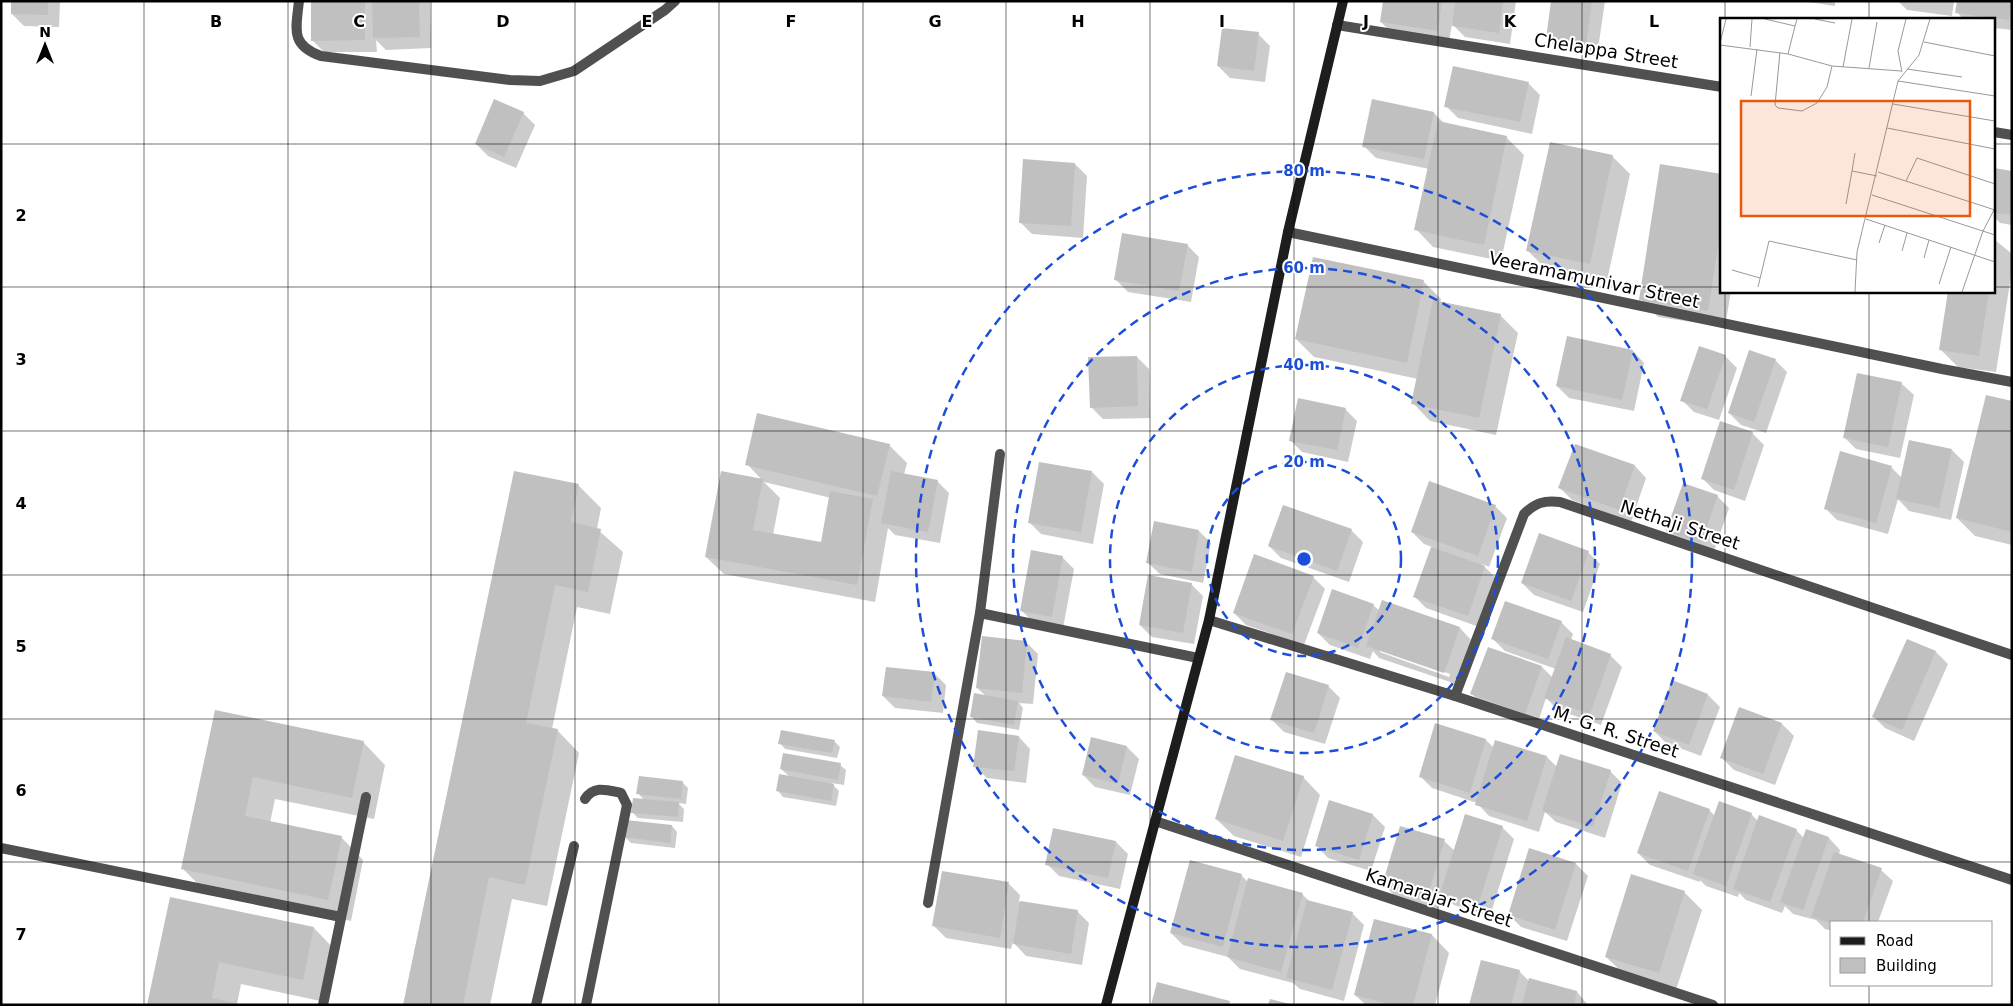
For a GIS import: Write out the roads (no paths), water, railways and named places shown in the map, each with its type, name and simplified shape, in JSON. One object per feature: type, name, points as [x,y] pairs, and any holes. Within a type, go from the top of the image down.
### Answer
[{"type":"street","points":[[299,1],[296,29],[298,39],[303,47],[321,56],[510,80],[540,81],[574,71],[665,10],[675,1]]},
{"type":"street","points":[[1106,1005],[1209,620],[1288,232],[1343,1]]},
{"type":"street","name":"Chelappa Street","points":[[1337,25],[1720,87]]},
{"type":"street","points":[[1996,132],[2012,134]]},
{"type":"street","name":"Veeramamunivar Street","points":[[1288,232],[1942,370],[2012,382]]},
{"type":"street","points":[[928,903],[980,613],[1000,454]]},
{"type":"street","name":"Nethaji Street","points":[[1456,696],[1524,514],[1532,506],[1545,500],[1588,512],[2012,655]]},
{"type":"street","points":[[980,613],[1198,658]]},
{"type":"street","name":"M. G. R. Street","points":[[1209,620],[1456,696],[2012,880]]},
{"type":"street","points":[[585,799],[589,794],[600,789],[621,793],[628,805],[586,1005]]},
{"type":"street","points":[[323,1005],[366,797]]},
{"type":"street","name":"Kamarajar Street","points":[[1155,821],[1713,1005]]},
{"type":"street","points":[[536,1005],[574,846]]},
{"type":"street","points":[[1,848],[341,917]]}]
